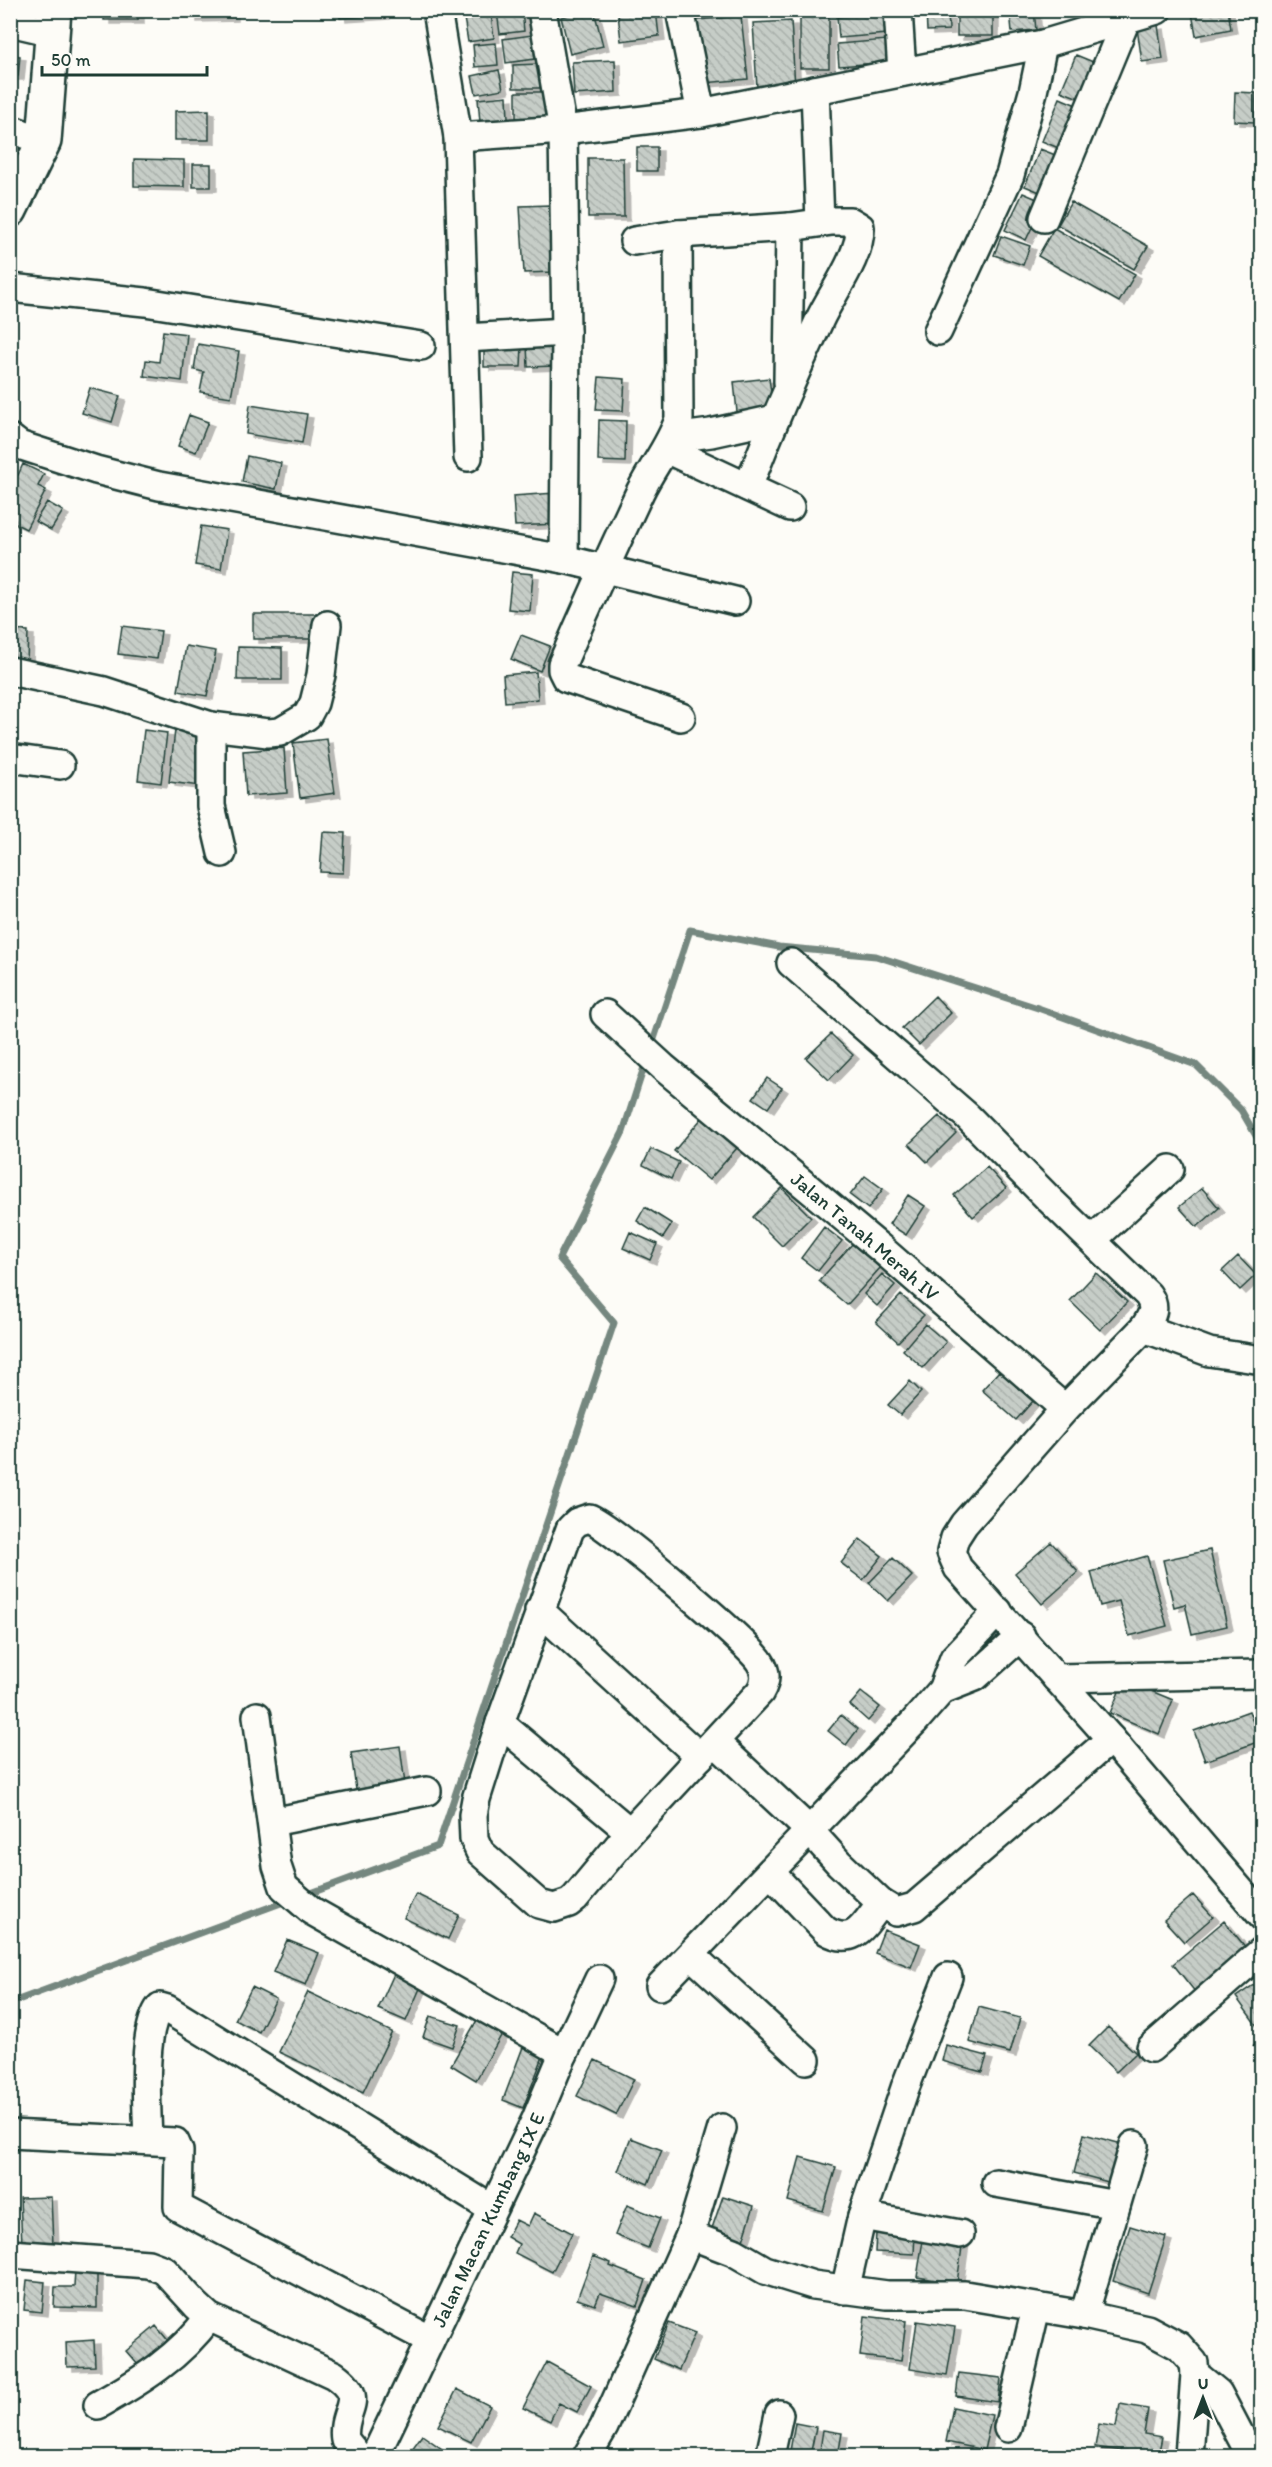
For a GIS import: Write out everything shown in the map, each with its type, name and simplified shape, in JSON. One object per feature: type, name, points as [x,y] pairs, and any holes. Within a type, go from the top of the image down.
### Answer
[{"type":"street","points":[[437,10],[458,136],[468,457]]},
{"type":"street","points":[[542,10],[563,130],[566,332],[564,559]]},
{"type":"street","points":[[680,10],[701,113]]},
{"type":"street","points":[[898,10],[902,72]]},
{"type":"street","points":[[458,136],[563,130],[701,113],[1042,44],[1157,10]]},
{"type":"street","points":[[1044,218],[1126,20]]},
{"type":"street","points":[[10,22],[53,21],[44,141],[10,210]]},
{"type":"street","points":[[938,331],[1010,175],[1033,92],[1042,44]]},
{"type":"street","points":[[815,90],[820,222]]},
{"type":"street","points":[[10,129],[44,141]]},
{"type":"street","points":[[634,241],[678,234],[790,227],[820,222],[850,221],[860,227],[861,236],[854,255],[821,317],[775,419],[748,487]]},
{"type":"street","points":[[788,392],[790,227]]},
{"type":"street","points":[[678,234],[679,419],[670,443],[651,469],[562,664],[566,678],[681,717]]},
{"type":"street","points":[[10,288],[145,302],[421,346]]},
{"type":"street","points":[[465,338],[566,332]]},
{"type":"street","points":[[670,443],[775,419]]},
{"type":"street","points":[[10,438],[20,445],[96,470],[159,486],[564,559],[735,602]]},
{"type":"street","points":[[670,443],[748,487],[790,507]]},
{"type":"street","points":[[10,671],[104,691],[211,726],[268,733],[280,732],[307,716],[317,694],[327,625]]},
{"type":"street","points":[[211,726],[211,806],[222,853]]},
{"type":"street","points":[[10,758],[60,765]]},
{"type":"street","points":[[791,963],[967,1116],[1150,1298],[1154,1311],[1144,1328],[1065,1409],[964,1524],[952,1545],[951,1552],[954,1563],[1111,1738],[1260,1910]]},
{"type":"street","name":"Jalan Tanah Merah IV","points":[[605,1014],[663,1067],[878,1246],[1065,1409]]},
{"type":"street","points":[[1092,1240],[1170,1169]]},
{"type":"street","points":[[1144,1328],[1209,1352],[1262,1360]]},
{"type":"street","points":[[581,1520],[595,1520],[738,1638],[760,1661],[765,1677],[760,1692],[630,1832],[568,1903],[554,1908],[539,1904],[480,1852],[474,1839],[472,1826],[476,1799],[539,1610],[570,1529],[581,1520]]},
{"type":"street","points":[[539,1610],[707,1750],[810,1831],[881,1903],[896,1912],[914,1908],[1111,1738]]},
{"type":"street","points":[[660,1986],[914,1722],[942,1690],[954,1658],[998,1611]]},
{"type":"street","points":[[942,1690],[975,1677],[1021,1636]]},
{"type":"street","points":[[1056,1678],[1262,1674]]},
{"type":"street","points":[[257,1716],[278,1875],[284,1887],[304,1906],[564,2053]]},
{"type":"street","points":[[500,1723],[630,1832]]},
{"type":"street","points":[[272,1822],[427,1791]]},
{"type":"street","points":[[770,1872],[825,1930],[837,1937],[844,1938],[858,1932],[881,1903]]},
{"type":"street","points":[[1151,2048],[1262,1951]]},
{"type":"street","points":[[691,1955],[806,2060]]},
{"type":"street","points":[[845,2290],[862,2216],[905,2088],[948,1977]]},
{"type":"street","name":"Jalan Macan Kumbang IX E","points":[[362,2455],[430,2340],[536,2119],[598,1979]]},
{"type":"street","points":[[148,2140],[147,2054],[154,2014],[160,2007],[167,2009],[492,2209]]},
{"type":"street","points":[[587,2457],[604,2427],[690,2235],[722,2128]]},
{"type":"street","points":[[10,2134],[171,2140],[177,2145],[179,2151],[178,2207],[430,2340]]},
{"type":"street","points":[[1084,2314],[1134,2145]]},
{"type":"street","points":[[996,2183],[1116,2205]]},
{"type":"street","points":[[862,2216],[960,2234]]},
{"type":"street","points":[[690,2235],[734,2252],[765,2270],[783,2277],[845,2290],[887,2295],[965,2295],[1084,2314],[1147,2330],[1179,2346],[1194,2363],[1189,2457]]},
{"type":"street","points":[[10,2254],[158,2266],[195,2306],[209,2317],[334,2375],[346,2383],[351,2391],[351,2404],[343,2431],[345,2440],[362,2455]]},
{"type":"street","points":[[1008,2428],[1036,2308]]},
{"type":"street","points":[[98,2405],[138,2383],[170,2360],[188,2344],[209,2317]]},
{"type":"street","points":[[1195,2374],[1218,2393],[1251,2457]]},
{"type":"street","points":[[770,2457],[779,2414]]},
{"type":"building","points":[[104,10],[138,10],[138,20],[104,20]]},
{"type":"building","points":[[191,10],[232,10],[232,17],[191,18]]},
{"type":"building","points":[[339,10],[383,10],[383,15],[340,18]]},
{"type":"building","points":[[461,10],[484,10],[462,16]]},
{"type":"building","points":[[522,10],[524,31],[500,34],[497,12]]},
{"type":"building","points":[[594,10],[603,46],[570,54],[561,17]]},
{"type":"building","points":[[656,10],[659,36],[621,41],[618,14]]},
{"type":"building","points":[[926,10],[948,10],[949,30],[927,31]]},
{"type":"building","points":[[957,10],[993,10],[993,36],[957,36]]},
{"type":"building","points":[[1010,10],[1034,10],[1036,30],[1012,32]]},
{"type":"building","points":[[1204,10],[1228,10],[1231,29],[1196,36],[1192,13]]},
{"type":"building","points":[[885,13],[887,34],[839,38],[837,17]]},
{"type":"building","points":[[491,14],[494,38],[468,42],[464,18]]},
{"type":"building","points":[[741,16],[748,79],[704,83],[697,20]]},
{"type":"building","points":[[800,16],[829,16],[829,68],[800,68]]},
{"type":"building","points":[[791,21],[795,87],[757,88],[753,23]]},
{"type":"building","points":[[1158,25],[1163,59],[1142,62],[1137,28]]},
{"type":"building","points":[[532,35],[535,59],[506,63],[503,39]]},
{"type":"building","points":[[10,38],[11,55],[20,56],[18,76],[10,76]]},
{"type":"building","points":[[887,40],[889,62],[839,66],[837,44]]},
{"type":"building","points":[[496,43],[498,65],[475,67],[473,45]]},
{"type":"building","points":[[1076,55],[1098,64],[1084,100],[1061,91]]},
{"type":"building","points":[[615,60],[616,92],[574,95],[572,62]]},
{"type":"building","points":[[539,64],[540,88],[513,88],[513,65]]},
{"type":"building","points":[[499,70],[503,89],[476,94],[472,76]]},
{"type":"building","points":[[516,92],[545,92],[545,120],[516,120]]},
{"type":"building","points":[[1235,92],[1256,93],[1255,122],[1234,121]]},
{"type":"building","points":[[507,96],[508,119],[480,122],[478,99]]},
{"type":"building","points":[[1060,98],[1081,107],[1063,150],[1042,141]]},
{"type":"building","points":[[209,110],[209,140],[175,140],[175,111]]},
{"type":"building","points":[[637,147],[657,147],[657,171],[637,171]]},
{"type":"building","points":[[1040,149],[1063,158],[1047,195],[1025,186]]},
{"type":"building","points":[[588,158],[623,158],[624,217],[588,217]]},
{"type":"building","points":[[134,159],[184,160],[184,187],[134,186]]},
{"type":"building","points":[[193,164],[211,164],[211,187],[193,187]]},
{"type":"building","points":[[1023,193],[1044,202],[1026,240],[1005,230]]},
{"type":"building","points":[[1071,202],[1148,246],[1134,269],[1058,225]]},
{"type":"building","points":[[550,205],[554,272],[524,273],[520,206]]},
{"type":"building","points":[[1054,228],[1135,274],[1119,302],[1038,256]]},
{"type":"building","points":[[1001,236],[1030,246],[1023,265],[994,255]]},
{"type":"building","points":[[163,331],[187,334],[182,381],[144,376],[146,360],[159,362]]},
{"type":"building","points":[[198,344],[239,351],[231,397],[200,392],[204,372],[194,370]]},
{"type":"building","points":[[484,344],[522,345],[521,367],[484,367]]},
{"type":"building","points":[[554,344],[554,366],[528,367],[527,345]]},
{"type":"building","points":[[599,377],[625,379],[623,411],[596,410]]},
{"type":"building","points":[[769,378],[773,407],[737,412],[734,382]]},
{"type":"building","points":[[90,388],[120,396],[112,422],[82,413]]},
{"type":"building","points":[[250,405],[307,414],[302,443],[246,434]]},
{"type":"building","points":[[189,415],[208,422],[196,452],[178,446]]},
{"type":"building","points":[[599,420],[626,421],[625,462],[598,461]]},
{"type":"building","points":[[247,456],[281,463],[276,489],[242,482]]},
{"type":"building","points":[[23,464],[44,474],[38,486],[46,490],[26,529],[10,521],[10,472],[18,475]]},
{"type":"building","points":[[555,493],[557,524],[515,526],[513,496]]},
{"type":"building","points":[[47,502],[63,511],[51,530],[35,521]]},
{"type":"building","points":[[201,526],[227,530],[221,569],[195,565]]},
{"type":"building","points":[[512,572],[533,574],[530,611],[508,609]]},
{"type":"building","points":[[253,614],[320,614],[320,639],[253,639]]},
{"type":"building","points":[[122,626],[161,631],[157,659],[118,654]]},
{"type":"building","points":[[10,630],[28,631],[27,664],[10,664]]},
{"type":"building","points":[[521,635],[550,646],[540,671],[511,659]]},
{"type":"building","points":[[186,646],[216,651],[207,696],[178,691]]},
{"type":"building","points":[[238,647],[282,648],[282,680],[237,680]]},
{"type":"building","points":[[536,672],[538,699],[505,702],[503,675]]},
{"type":"building","points":[[144,730],[167,733],[161,783],[138,780]]},
{"type":"building","points":[[175,730],[206,734],[200,786],[169,782]]},
{"type":"building","points":[[327,739],[335,793],[300,798],[293,743]]},
{"type":"building","points":[[284,748],[287,793],[246,796],[243,751]]},
{"type":"building","points":[[323,832],[345,833],[343,873],[320,872]]},
{"type":"building","points":[[935,996],[951,1013],[919,1045],[902,1028]]},
{"type":"building","points":[[831,1034],[853,1055],[829,1080],[806,1058]]},
{"type":"building","points":[[767,1078],[782,1088],[768,1108],[753,1098]]},
{"type":"building","points":[[939,1116],[956,1133],[927,1162],[909,1144]]},
{"type":"building","points":[[702,1118],[737,1148],[709,1180],[674,1151]]},
{"type":"building","points":[[651,1149],[679,1162],[671,1179],[643,1165]]},
{"type":"building","points":[[987,1167],[1006,1188],[973,1217],[954,1195]]},
{"type":"building","points":[[865,1176],[883,1189],[868,1209],[850,1195]]},
{"type":"building","points":[[782,1188],[811,1217],[782,1246],[753,1217]]},
{"type":"building","points":[[1202,1188],[1219,1208],[1197,1227],[1179,1207]]},
{"type":"building","points":[[908,1195],[925,1206],[906,1235],[889,1224]]},
{"type":"building","points":[[645,1207],[672,1224],[663,1238],[637,1221]]},
{"type":"building","points":[[824,1227],[842,1241],[818,1271],[801,1258]]},
{"type":"building","points":[[630,1232],[657,1244],[650,1260],[623,1248]]},
{"type":"building","points":[[852,1244],[880,1268],[847,1305],[819,1281]]},
{"type":"building","points":[[1238,1256],[1256,1275],[1240,1290],[1222,1271]]},
{"type":"building","points":[[1096,1273],[1127,1302],[1100,1330],[1070,1301]]},
{"type":"building","points":[[882,1274],[895,1285],[877,1306],[864,1294]]},
{"type":"building","points":[[901,1295],[924,1315],[898,1342],[876,1322]]},
{"type":"building","points":[[925,1324],[946,1342],[923,1368],[903,1350]]},
{"type":"building","points":[[999,1371],[1033,1401],[1016,1420],[982,1390]]},
{"type":"building","points":[[910,1381],[921,1392],[900,1415],[888,1405]]},
{"type":"building","points":[[860,1539],[882,1556],[863,1580],[841,1563]]},
{"type":"building","points":[[1051,1542],[1078,1572],[1042,1604],[1015,1573]]},
{"type":"building","points":[[1210,1550],[1227,1626],[1192,1634],[1185,1604],[1174,1607],[1163,1560]]},
{"type":"building","points":[[1147,1556],[1167,1626],[1129,1636],[1119,1601],[1100,1606],[1091,1572]]},
{"type":"building","points":[[893,1558],[912,1576],[888,1601],[869,1583]]},
{"type":"building","points":[[1124,1680],[1173,1700],[1159,1734],[1110,1713]]},
{"type":"building","points":[[861,1692],[880,1707],[868,1721],[850,1705]]},
{"type":"building","points":[[1249,1711],[1260,1741],[1205,1761],[1194,1731]]},
{"type":"building","points":[[841,1715],[858,1729],[846,1745],[828,1731]]},
{"type":"building","points":[[400,1746],[405,1784],[356,1790],[351,1753]]},
{"type":"building","points":[[416,1894],[459,1915],[448,1939],[404,1918]]},
{"type":"building","points":[[1193,1895],[1213,1917],[1184,1942],[1164,1920]]},
{"type":"building","points":[[1224,1921],[1252,1955],[1200,1998],[1173,1964]]},
{"type":"building","points":[[884,1930],[920,1944],[911,1967],[875,1953]]},
{"type":"building","points":[[287,1940],[319,1953],[306,1985],[273,1972]]},
{"type":"building","points":[[394,1974],[421,1986],[406,2021],[378,2009]]},
{"type":"building","points":[[1261,1980],[1262,2022],[1257,2026],[1236,1997]]},
{"type":"building","points":[[252,1987],[276,1999],[259,2032],[235,2020]]},
{"type":"building","points":[[308,1992],[392,2032],[363,2092],[279,2052]]},
{"type":"building","points":[[979,2007],[1020,2018],[1010,2053],[969,2042]]},
{"type":"building","points":[[430,2016],[460,2025],[452,2047],[423,2037]]},
{"type":"building","points":[[477,2020],[502,2034],[476,2080],[451,2065]]},
{"type":"building","points":[[1108,2027],[1136,2053],[1116,2072],[1089,2046]]},
{"type":"building","points":[[1262,2040],[1262,2056],[1253,2046]]},
{"type":"building","points":[[946,2045],[987,2056],[982,2072],[942,2061]]},
{"type":"building","points":[[523,2047],[544,2054],[523,2108],[503,2100]]},
{"type":"building","points":[[595,2060],[634,2079],[616,2115],[577,2096]]},
{"type":"building","points":[[1084,2134],[1126,2145],[1116,2184],[1074,2173]]},
{"type":"building","points":[[631,2138],[662,2150],[648,2184],[618,2171]]},
{"type":"building","points":[[800,2157],[836,2167],[823,2211],[788,2201]]},
{"type":"building","points":[[723,2196],[754,2206],[740,2250],[708,2240]]},
{"type":"building","points":[[51,2197],[53,2244],[22,2246],[20,2198]]},
{"type":"building","points":[[627,2205],[660,2218],[648,2248],[615,2235]]},
{"type":"building","points":[[534,2213],[572,2233],[552,2272],[515,2253],[519,2244],[507,2237],[516,2220],[528,2226]]},
{"type":"building","points":[[1130,2226],[1166,2237],[1148,2293],[1113,2281]]},
{"type":"building","points":[[876,2232],[915,2234],[914,2254],[875,2252]]},
{"type":"building","points":[[924,2234],[963,2240],[957,2283],[917,2277]]},
{"type":"building","points":[[593,2256],[611,2263],[610,2266],[646,2280],[637,2306],[600,2293],[595,2305],[577,2299]]},
{"type":"building","points":[[75,2270],[97,2270],[97,2308],[54,2307],[55,2287],[74,2287]]},
{"type":"building","points":[[27,2280],[45,2282],[42,2312],[24,2310]]},
{"type":"building","points":[[865,2316],[906,2321],[901,2361],[860,2356]]},
{"type":"building","points":[[917,2321],[955,2327],[947,2375],[910,2369]]},
{"type":"building","points":[[669,2323],[695,2333],[679,2370],[654,2359]]},
{"type":"building","points":[[156,2326],[175,2349],[145,2373],[126,2351]]},
{"type":"building","points":[[94,2340],[95,2366],[67,2367],[66,2342]]},
{"type":"building","points":[[547,2362],[591,2386],[577,2412],[559,2403],[550,2421],[523,2408]]},
{"type":"building","points":[[959,2373],[1001,2378],[998,2402],[956,2396]]},
{"type":"building","points":[[457,2389],[490,2406],[471,2442],[438,2426]]},
{"type":"building","points":[[1120,2404],[1148,2409],[1144,2434],[1162,2437],[1158,2456],[1095,2447],[1099,2424],[1116,2427]]},
{"type":"building","points":[[953,2407],[992,2415],[984,2450],[946,2442]]},
{"type":"building","points":[[795,2423],[816,2427],[810,2456],[789,2456]]},
{"type":"building","points":[[823,2430],[842,2433],[838,2456],[819,2456]]},
{"type":"building","points":[[422,2435],[452,2456],[407,2456]]},
{"type":"waterway","points":[[651,1048],[690,930],[779,947],[876,956],[1038,1008],[1196,1065],[1241,1110],[1262,1146]]},
{"type":"waterway","points":[[303,1896],[438,1846],[614,1323],[559,1258],[623,1132],[646,1061]]},
{"type":"waterway","points":[[10,2003],[289,1900]]}]
